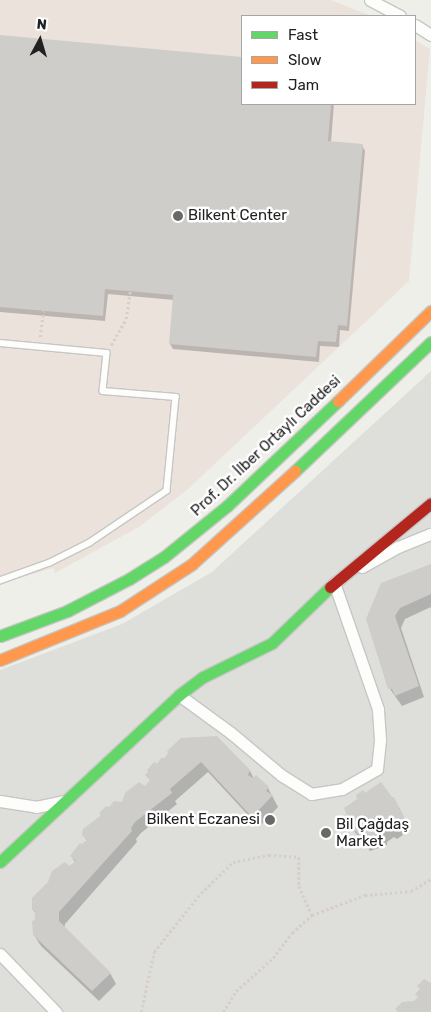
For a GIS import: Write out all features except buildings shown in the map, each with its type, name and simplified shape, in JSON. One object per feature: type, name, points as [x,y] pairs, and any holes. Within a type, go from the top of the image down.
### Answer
[{"type":"street","points":[[370,0],[398,15]]},
{"type":"street","points":[[416,26],[431,35]]},
{"type":"street","name":"Prof. Dr. İlber Ortaylı Caddesi","points":[[0,636],[67,611],[129,579],[171,551],[227,506],[259,477],[431,311]]},
{"type":"street","points":[[0,660],[120,611],[192,564],[256,508],[431,342]]},
{"type":"street","points":[[0,862],[179,696],[204,677],[272,643],[298,620],[334,583],[431,502]]},
{"type":"street","points":[[334,583],[398,547],[431,534]]},
{"type":"street","points":[[179,696],[231,733],[281,775],[311,794],[342,789],[376,769],[380,739],[378,709],[334,583]]},
{"type":"street","points":[[0,632],[19,629]]},
{"type":"street","points":[[0,801],[36,807],[66,801]]},
{"type":"street","points":[[0,954],[56,1012]]},
{"type":"lane","points":[[0,343],[107,353],[103,391],[176,397],[167,491],[90,543],[50,563],[0,581]]},
{"type":"path","points":[[107,353],[126,319],[130,291]]},
{"type":"path","points":[[40,347],[43,311]]},
{"type":"path","points":[[142,1012],[154,952],[201,893],[234,862],[269,855],[299,857],[298,886],[312,915]]},
{"type":"path","points":[[223,1012],[236,991],[273,958],[292,933],[312,915],[365,895],[411,890],[431,879]]},
{"type":"shaded area","points":[[0,0],[331,0],[369,15],[241,15],[241,105],[416,105],[416,41],[430,49],[409,281],[187,490],[139,527],[55,573],[53,568],[0,584]]},
{"type":"shaded area","points":[[431,371],[431,1012],[0,1012],[0,670],[122,624],[212,572]]},
{"type":"traffic: fast","points":[[295,471],[431,342]]},
{"type":"traffic: fast","points":[[0,636],[67,611],[129,579],[164,557],[227,506],[338,401]]},
{"type":"traffic: fast","points":[[0,862],[179,695],[203,677],[272,643],[330,587]]},
{"type":"traffic: slow","points":[[338,401],[431,311]]},
{"type":"traffic: slow","points":[[0,660],[120,611],[192,564],[295,471]]},
{"type":"traffic: jam","points":[[330,587],[431,503]]},
{"type":"place","name":"Bilkent Center","points":[[178,216]]},
{"type":"place","name":"Bilkent Eczanesi","points":[[270,820]]},
{"type":"place","name":"Bil Çağdaş Market","points":[[326,833]]}]
